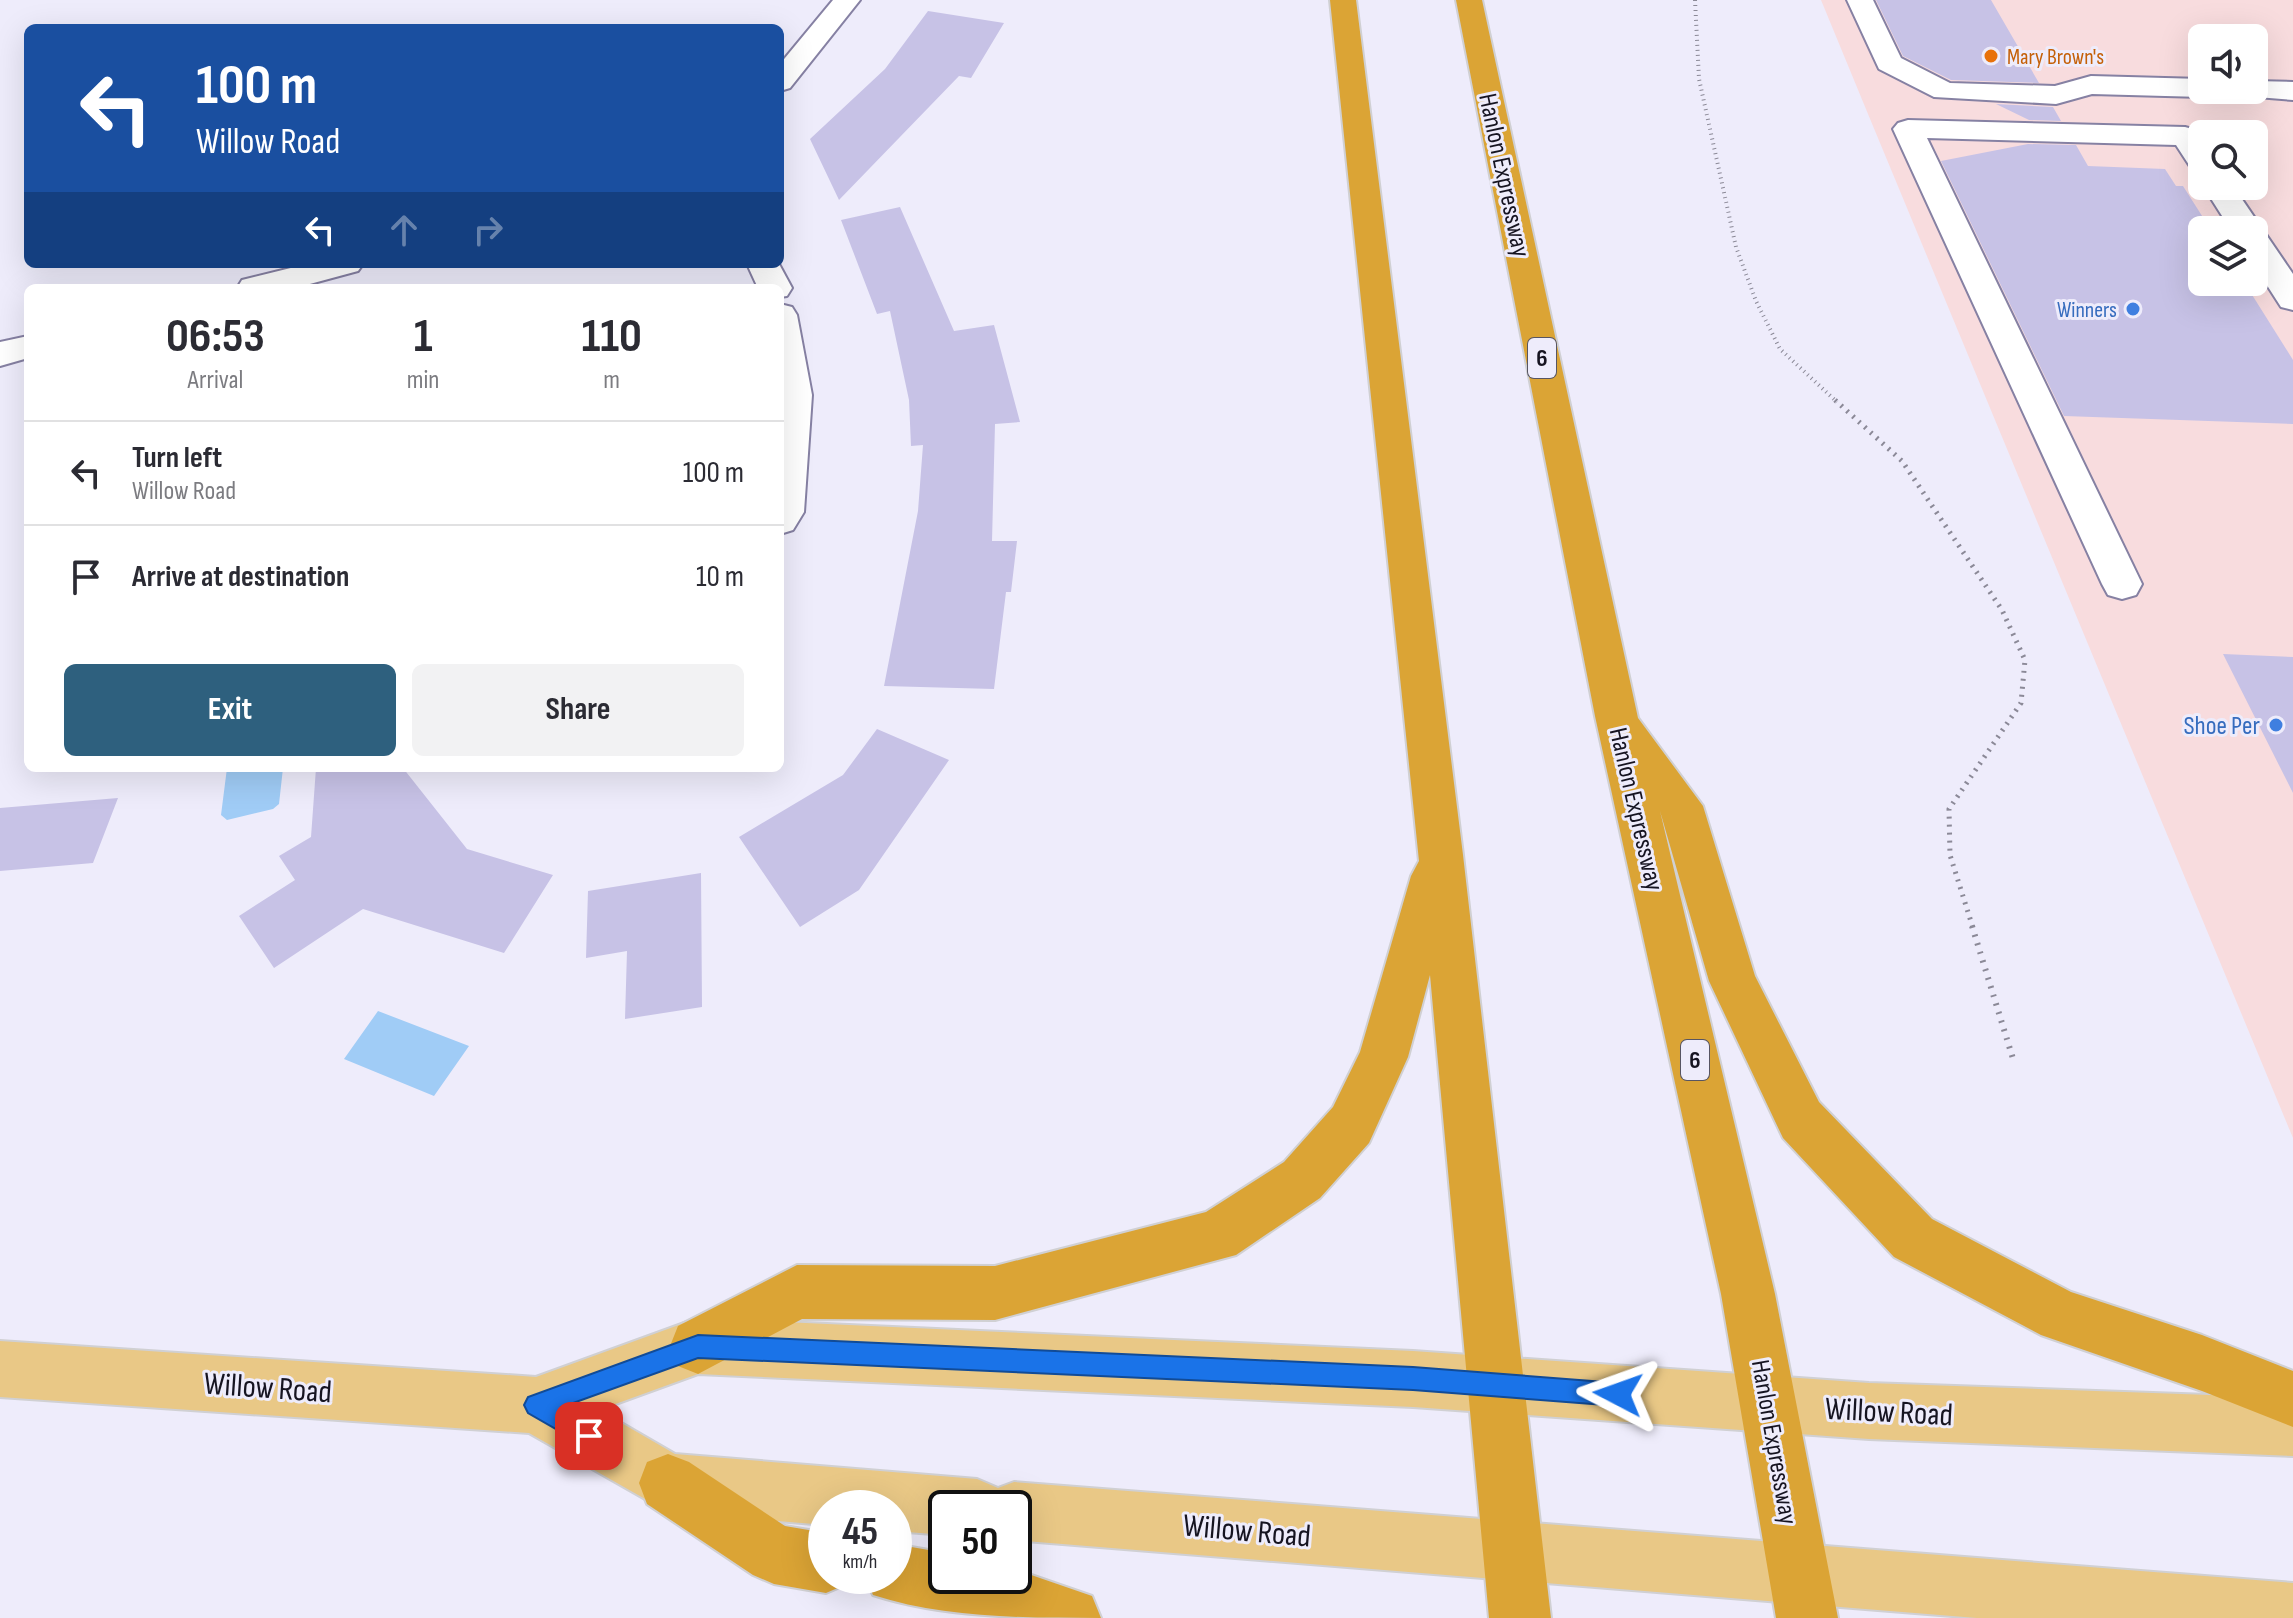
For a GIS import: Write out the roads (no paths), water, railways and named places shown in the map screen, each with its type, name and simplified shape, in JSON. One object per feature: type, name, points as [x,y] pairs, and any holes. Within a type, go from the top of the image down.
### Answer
[{"type":"highway","points":[[1343,0],[1441,855],[1520,1618]]},
{"type":"highway","name":"Hanlon Expressway","points":[[1469,0],[1616,716],[1748,1294],[1803,1595]]},
{"type":"highway","points":[[1616,716],[1681,806],[1733,981],[1801,1120],[1913,1238],[2060,1316],[2202,1363],[2293,1399]]},
{"type":"highway","points":[[698,1346],[797,1292],[995,1293],[1217,1236],[1294,1185],[1351,1125],[1383,1057],[1441,855]]},
{"type":"highway","points":[[668,1483],[774,1554],[808,1560]]},
{"type":"highway","points":[[912,1577],[985,1590],[1070,1618]]},
{"type":"main road","name":"Willow Road","points":[[0,1369],[536,1405],[698,1346],[1413,1379],[1770,1405],[2293,1427]]},
{"type":"main road","name":"Willow Road","points":[[536,1405],[668,1483],[928,1504]]},
{"type":"main road","name":"Willow Road","points":[[1032,1512],[1511,1551],[1803,1595],[1909,1585],[2293,1613]]},
{"type":"street","points":[[784,77],[834,20],[847,0]]},
{"type":"street","points":[[1860,0],[1889,63],[1944,91],[2056,95],[2091,85],[2188,88]]},
{"type":"street","points":[[2268,90],[2293,91]]},
{"type":"street","points":[[2122,584],[1908,129],[2185,136],[2188,141]]},
{"type":"street","points":[[2268,261],[2293,299]]},
{"type":"street","points":[[270,284],[332,268]]},
{"type":"street","points":[[784,338],[794,395],[784,514]]},
{"type":"street","points":[[0,354],[24,348]]},
{"type":"water","points":[[226,772],[283,772],[279,804],[273,809],[227,820],[221,815]]},
{"type":"water","points":[[378,1011],[469,1046],[434,1096],[344,1059]]},
{"type":"place","name":"Mary Brown's","points":[[1991,56]]},
{"type":"place","name":"Winners","points":[[2133,309]]},
{"type":"place","name":"Shoe Per","points":[[2276,725]]}]
